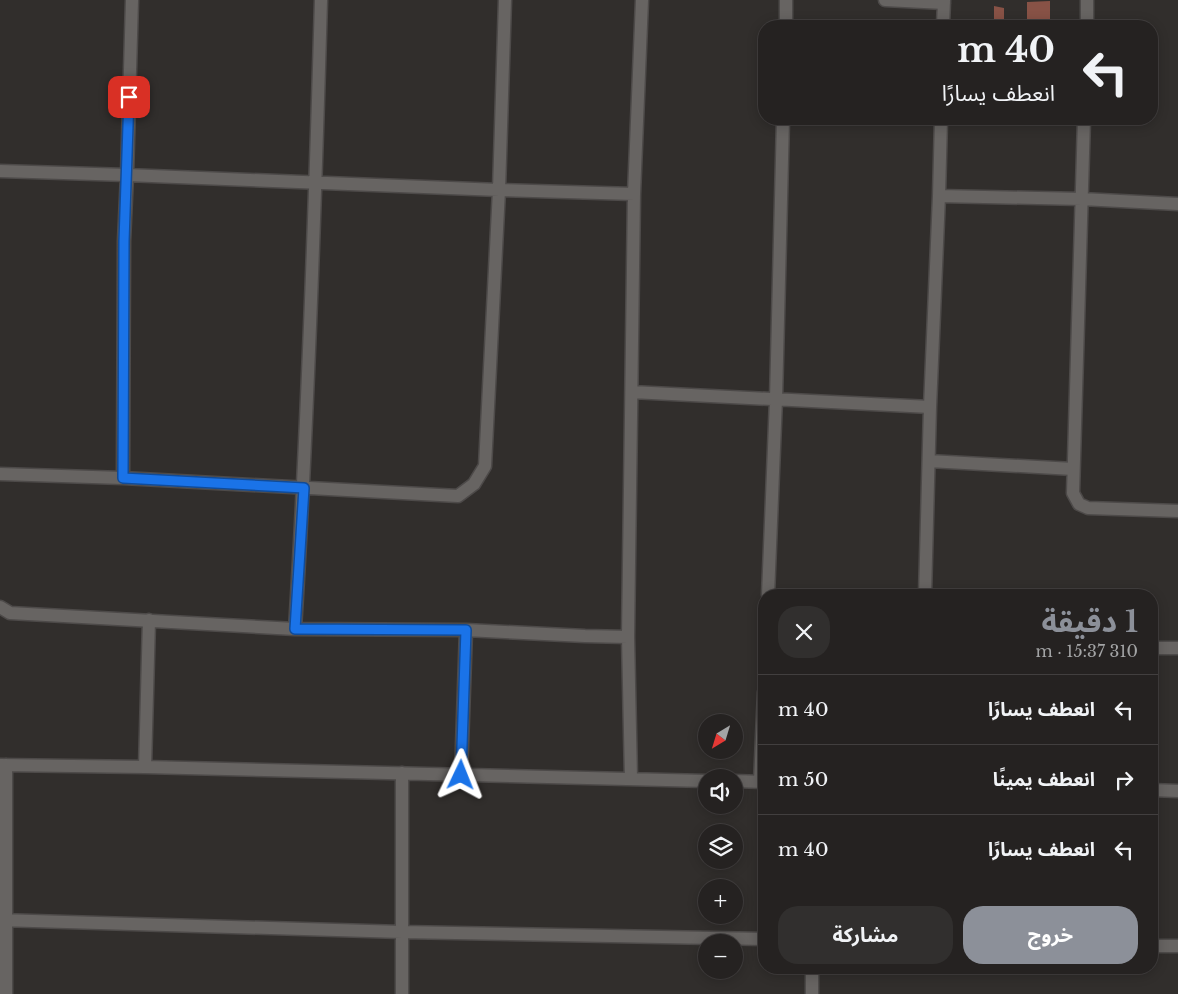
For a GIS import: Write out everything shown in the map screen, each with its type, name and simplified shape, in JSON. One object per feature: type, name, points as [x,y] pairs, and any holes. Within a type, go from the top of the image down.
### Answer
[{"type":"street","points":[[123,478],[124,241],[132,0]]},
{"type":"street","points":[[295,629],[304,488],[321,0]]},
{"type":"street","points":[[0,474],[123,478],[458,496],[474,484],[485,466],[500,190],[505,0]]},
{"type":"street","points":[[631,779],[628,637],[634,194],[642,0]]},
{"type":"street","points":[[786,0],[786,20]]},
{"type":"street","points":[[885,0],[944,1],[943,20]]},
{"type":"street","points":[[1087,0],[1087,20]]},
{"type":"street","points":[[768,589],[776,399],[783,125]]},
{"type":"street","points":[[925,589],[941,125]]},
{"type":"street","points":[[1084,125],[1073,493],[1079,504],[1088,508],[1178,511]]},
{"type":"street","points":[[0,171],[634,194]]},
{"type":"street","points":[[939,196],[1082,199],[1178,204]]},
{"type":"street","points":[[632,392],[930,407]]},
{"type":"street","points":[[929,461],[1073,469]]},
{"type":"street","points":[[0,607],[10,613],[295,629],[466,630],[628,637]]},
{"type":"street","points":[[145,767],[149,620]]},
{"type":"street","points":[[461,775],[466,630]]},
{"type":"street","points":[[1158,648],[1178,648]]},
{"type":"street","points":[[6,994],[3,920],[3,765],[698,781]]},
{"type":"street","points":[[402,773],[402,994]]},
{"type":"street","points":[[743,781],[758,782]]},
{"type":"street","points":[[1158,790],[1178,791]]},
{"type":"street","points":[[3,920],[402,932],[758,939]]},
{"type":"street","points":[[1158,946],[1178,946]]},
{"type":"street","points":[[812,974],[812,994]]},
{"type":"building","points":[[1050,1],[1050,20],[1027,20],[1027,2]]},
{"type":"building","points":[[994,6],[1004,8],[1004,20],[994,20]]},
{"type":"route","points":[[129,97],[124,241],[123,478],[304,488],[295,629],[466,630],[461,775]]}]
